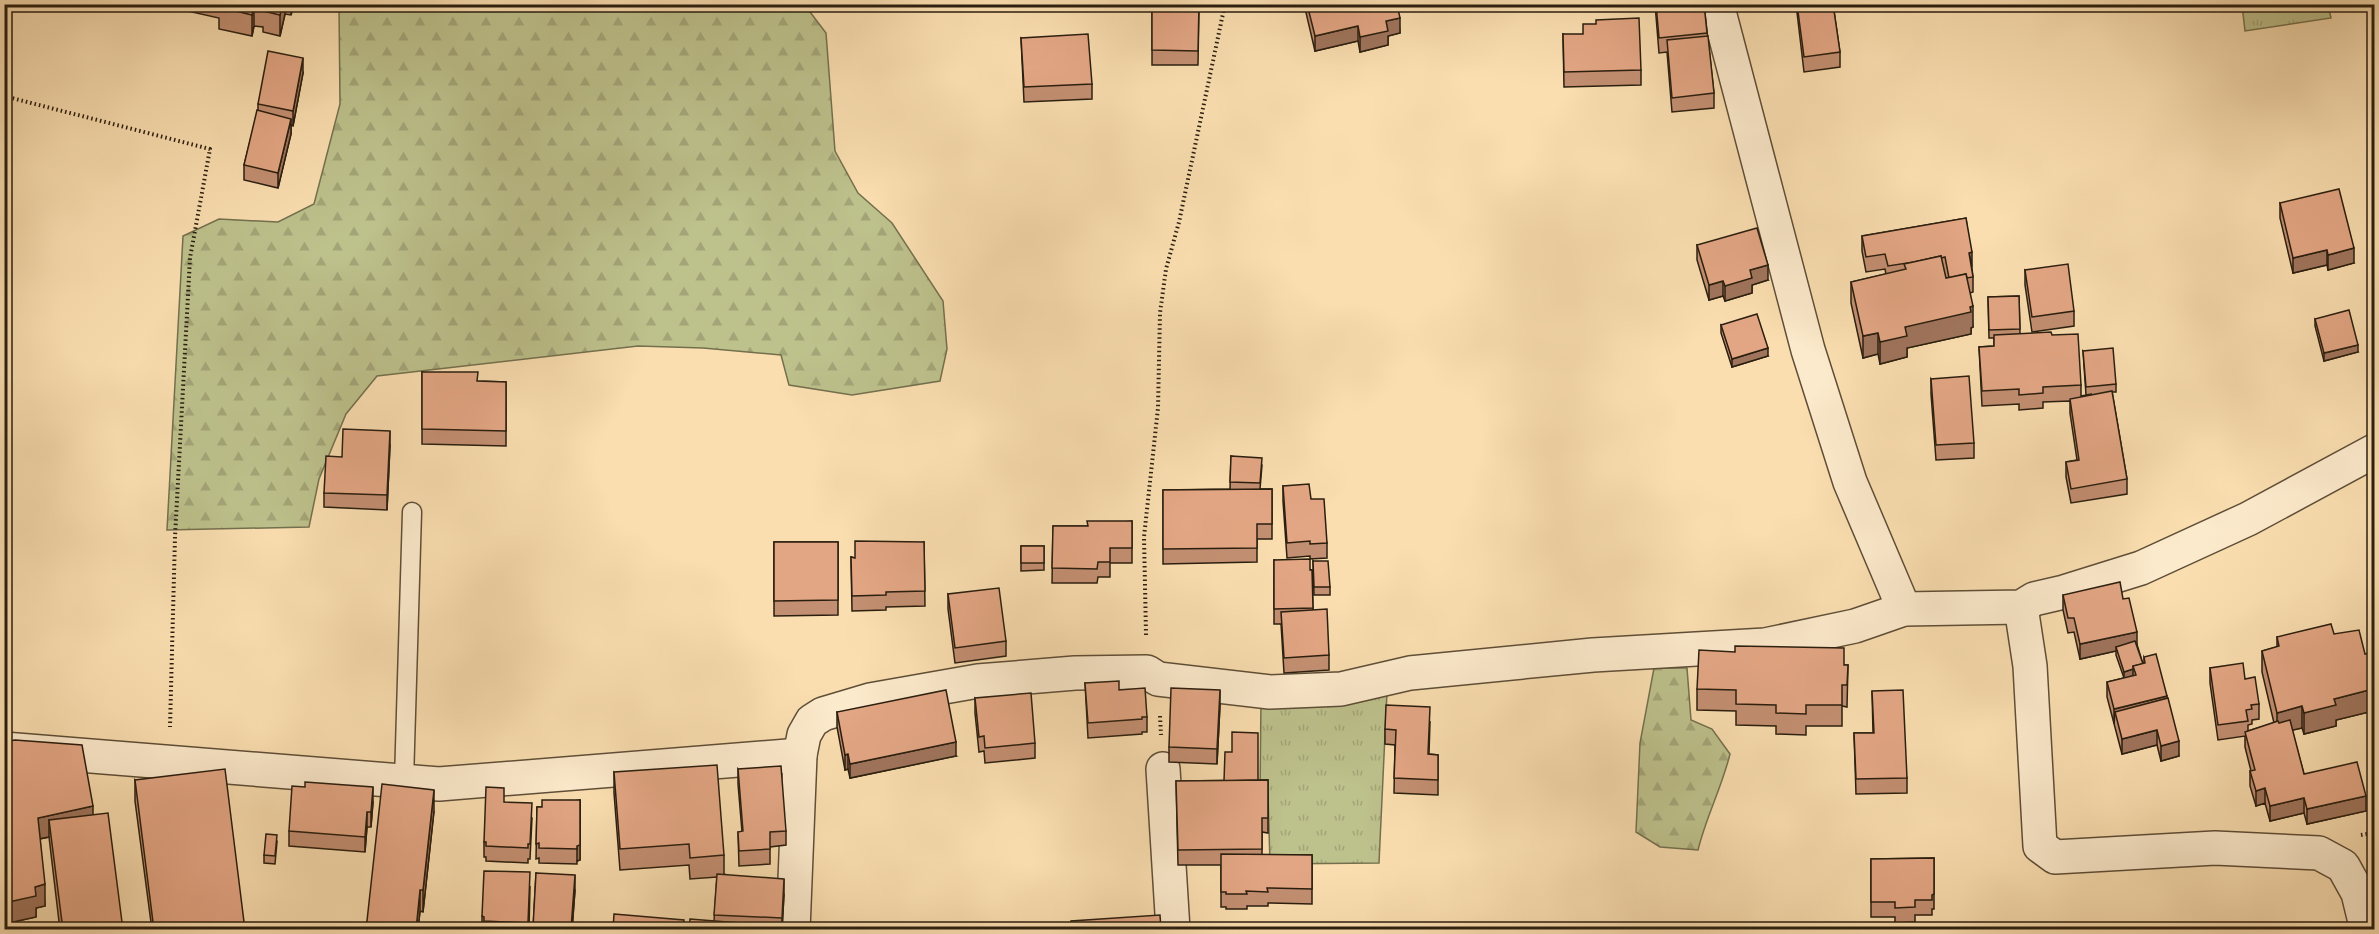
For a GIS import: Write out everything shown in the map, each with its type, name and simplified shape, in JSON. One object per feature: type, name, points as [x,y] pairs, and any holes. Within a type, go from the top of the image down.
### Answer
[{"type":"street","points":[[1717,4],[1808,350],[1851,482],[1904,609]]},
{"type":"street","points":[[793,930],[800,755],[804,735],[812,721],[822,714],[870,700],[978,681],[1075,674],[1153,675],[1270,692],[1341,689],[1422,672],[1593,654],[1765,645],[1856,626],[1904,609],[2021,607],[2034,599],[2141,568],[2248,519],[2374,451]]},
{"type":"street","points":[[2021,607],[2030,666],[2040,846],[2055,857],[2214,848],[2319,853],[2343,867],[2358,893],[2367,930]]},
{"type":"street","points":[[4,748],[439,784],[800,755]]},
{"type":"street","points":[[1162,769],[1173,930]]},
{"type":"lane","points":[[404,780],[412,512]]},
{"type":"path","points":[[1162,769],[1144,537],[1158,408],[1160,313],[1166,269],[1179,222],[1225,4]]},
{"type":"path","points":[[4,96],[210,149],[190,258],[175,537],[170,761]]},
{"type":"green space","points":[[804,4],[826,33],[835,151],[858,193],[892,223],[943,301],[947,349],[940,381],[852,395],[789,385],[781,355],[703,348],[638,346],[377,376],[346,414],[319,479],[309,527],[167,530],[183,236],[219,219],[278,222],[314,204],[340,104],[339,5]]},
{"type":"green space","points":[[2242,5],[2328,5],[2331,18],[2245,31]]},
{"type":"green space","points":[[1654,668],[1687,668],[1691,720],[1712,729],[1730,754],[1698,850],[1660,847],[1636,832],[1640,743]]},
{"type":"green space","points":[[1387,692],[1379,863],[1270,864],[1268,795],[1260,794],[1261,700]]},
{"type":"building","points":[[219,4],[254,4],[252,15],[219,7]]},
{"type":"building","points":[[255,4],[282,4],[280,15],[263,11],[264,6]]},
{"type":"building","points":[[1152,4],[1199,4],[1198,51],[1152,50]]},
{"type":"building","points":[[1307,4],[1397,4],[1400,18],[1386,21],[1388,31],[1360,37],[1358,26],[1315,36]]},
{"type":"building","points":[[1656,4],[1704,4],[1707,33],[1659,38]]},
{"type":"building","points":[[1797,4],[1833,4],[1840,52],[1804,57]]},
{"type":"building","points":[[1639,18],[1641,70],[1564,72],[1563,34],[1583,34],[1583,24],[1596,24],[1596,20]]},
{"type":"building","points":[[1088,34],[1092,84],[1024,87],[1021,38]]},
{"type":"building","points":[[1708,36],[1714,93],[1672,98],[1667,40]]},
{"type":"building","points":[[268,51],[303,58],[293,111],[258,104]]},
{"type":"building","points":[[257,110],[291,119],[278,173],[244,165]]},
{"type":"building","points":[[2339,189],[2354,248],[2328,255],[2327,250],[2293,258],[2280,203]]},
{"type":"building","points":[[1966,218],[1972,252],[1969,253],[1973,277],[1967,278],[1966,274],[1949,278],[1945,257],[1941,258],[1941,256],[1888,266],[1885,254],[1866,257],[1862,236]]},
{"type":"building","points":[[1757,228],[1768,265],[1750,270],[1752,278],[1725,286],[1723,281],[1709,285],[1697,245]]},
{"type":"building","points":[[1941,256],[1946,278],[1966,274],[1973,306],[1970,307],[1971,312],[1905,327],[1907,336],[1880,342],[1878,333],[1863,336],[1851,282],[1906,269],[1904,264]]},
{"type":"building","points":[[2068,264],[2074,311],[2032,317],[2025,270]]},
{"type":"building","points":[[2019,296],[2020,329],[1989,330],[1988,297]]},
{"type":"building","points":[[2349,310],[2358,345],[2324,353],[2315,319]]},
{"type":"building","points":[[1757,314],[1768,348],[1732,359],[1721,325]]},
{"type":"building","points":[[2051,332],[2052,335],[2078,334],[2081,385],[2043,387],[2043,393],[2019,395],[2019,389],[1982,391],[1979,347],[1994,346],[1994,335]]},
{"type":"building","points":[[2113,348],[2116,384],[2086,387],[2083,351]]},
{"type":"building","points":[[422,372],[478,372],[477,381],[506,382],[506,431],[422,429]]},
{"type":"building","points":[[1969,376],[1974,443],[1936,445],[1931,379]]},
{"type":"building","points":[[2112,391],[2127,479],[2071,489],[2066,462],[2079,460],[2070,399]]},
{"type":"building","points":[[343,429],[390,431],[387,495],[324,493],[326,456],[342,457]]},
{"type":"building","points":[[1231,456],[1262,458],[1260,483],[1230,482]]},
{"type":"building","points":[[1309,484],[1311,499],[1324,499],[1327,543],[1310,544],[1310,541],[1287,543],[1283,486]]},
{"type":"building","points":[[1272,489],[1272,524],[1257,524],[1257,548],[1163,549],[1163,490]]},
{"type":"building","points":[[1087,521],[1132,521],[1132,548],[1110,548],[1110,562],[1098,562],[1097,569],[1052,568],[1053,526],[1088,526]]},
{"type":"building","points":[[855,541],[924,542],[925,591],[852,596],[851,557],[855,558]]},
{"type":"building","points":[[774,542],[838,542],[838,600],[774,601]]},
{"type":"building","points":[[1021,546],[1044,546],[1044,563],[1021,563]]},
{"type":"building","points":[[1310,559],[1313,608],[1274,609],[1274,560]]},
{"type":"building","points":[[1313,561],[1328,561],[1330,587],[1314,587]]},
{"type":"building","points":[[2120,582],[2123,599],[2129,598],[2137,632],[2080,644],[2074,618],[2068,618],[2063,595]]},
{"type":"building","points":[[999,588],[1006,641],[955,648],[948,594]]},
{"type":"building","points":[[1327,609],[1329,655],[1284,658],[1281,612]]},
{"type":"building","points":[[2331,624],[2334,634],[2359,630],[2365,654],[2374,652],[2374,696],[2373,689],[2334,699],[2336,705],[2304,713],[2302,706],[2277,713],[2262,651],[2279,646],[2277,637]]},
{"type":"building","points":[[2135,641],[2143,664],[2133,666],[2133,669],[2124,672],[2116,647]]},
{"type":"building","points":[[1735,646],[1844,648],[1844,665],[1848,665],[1847,685],[1842,685],[1842,705],[1806,705],[1806,714],[1776,713],[1776,705],[1736,704],[1736,690],[1697,689],[1699,650],[1735,652]]},
{"type":"building","points":[[2156,654],[2167,696],[2114,709],[2107,682],[2136,675],[2133,666],[2145,663],[2144,657]]},
{"type":"building","points":[[2243,663],[2245,679],[2255,677],[2259,704],[2251,705],[2252,709],[2246,710],[2248,721],[2218,725],[2210,668]]},
{"type":"building","points":[[1119,681],[1119,690],[1145,688],[1147,717],[1088,723],[1085,683]]},
{"type":"building","points":[[1171,688],[1220,690],[1217,749],[1169,747]]},
{"type":"building","points":[[946,690],[956,742],[850,764],[848,754],[845,755],[837,712]]},
{"type":"building","points":[[1903,690],[1907,778],[1856,779],[1854,733],[1874,733],[1872,691]]},
{"type":"building","points":[[1031,693],[1035,743],[985,748],[984,736],[979,737],[975,698]]},
{"type":"building","points":[[2168,698],[2179,741],[2161,746],[2157,730],[2122,739],[2115,712]]},
{"type":"building","points":[[1386,705],[1430,707],[1428,754],[1438,755],[1438,780],[1394,778],[1396,730],[1385,729]]},
{"type":"building","points":[[2290,720],[2304,774],[2357,762],[2366,796],[2307,809],[2304,798],[2270,806],[2265,788],[2256,791],[2250,771],[2255,770],[2245,732],[2278,721],[2279,723]]},
{"type":"building","points":[[1232,732],[1258,733],[1258,780],[1224,781],[1225,752],[1232,752]]},
{"type":"building","points":[[15,740],[82,745],[93,806],[38,818],[45,884],[35,887],[36,896],[4,903],[4,742]]},
{"type":"building","points":[[717,765],[724,855],[690,858],[689,844],[620,849],[614,772]]},
{"type":"building","points":[[781,766],[786,831],[770,832],[770,849],[739,851],[738,832],[743,831],[738,769]]},
{"type":"building","points":[[225,769],[245,930],[154,930],[135,780]]},
{"type":"building","points":[[1268,780],[1268,818],[1262,818],[1262,849],[1178,850],[1176,781]]},
{"type":"building","points":[[305,782],[373,787],[371,812],[367,812],[365,837],[289,831],[292,786],[305,787]]},
{"type":"building","points":[[382,784],[434,790],[423,890],[420,890],[416,930],[366,930]]},
{"type":"building","points":[[486,787],[504,788],[504,802],[532,803],[528,848],[486,846],[484,842]]},
{"type":"building","points":[[542,800],[580,800],[580,845],[577,849],[539,848],[539,843],[536,844],[537,807],[542,807]]},
{"type":"building","points":[[108,813],[123,930],[63,930],[49,820]]},
{"type":"building","points":[[266,834],[277,835],[275,856],[264,855]]},
{"type":"building","points":[[1221,854],[1312,855],[1312,889],[1267,888],[1268,892],[1246,891],[1247,894],[1226,894],[1226,892],[1221,892]]},
{"type":"building","points":[[1934,858],[1932,900],[1915,900],[1915,907],[1895,908],[1895,902],[1871,902],[1871,859]]},
{"type":"building","points":[[484,871],[530,872],[528,923],[484,921],[482,916]]},
{"type":"building","points":[[536,873],[575,875],[571,929],[533,927]]},
{"type":"building","points":[[717,874],[784,879],[782,918],[714,915]]},
{"type":"building","points":[[614,914],[684,920],[683,930],[613,930]]},
{"type":"building","points":[[1160,915],[1161,930],[1072,930],[1071,921]]},
{"type":"building","points":[[690,919],[752,924],[751,930],[689,930]]}]
